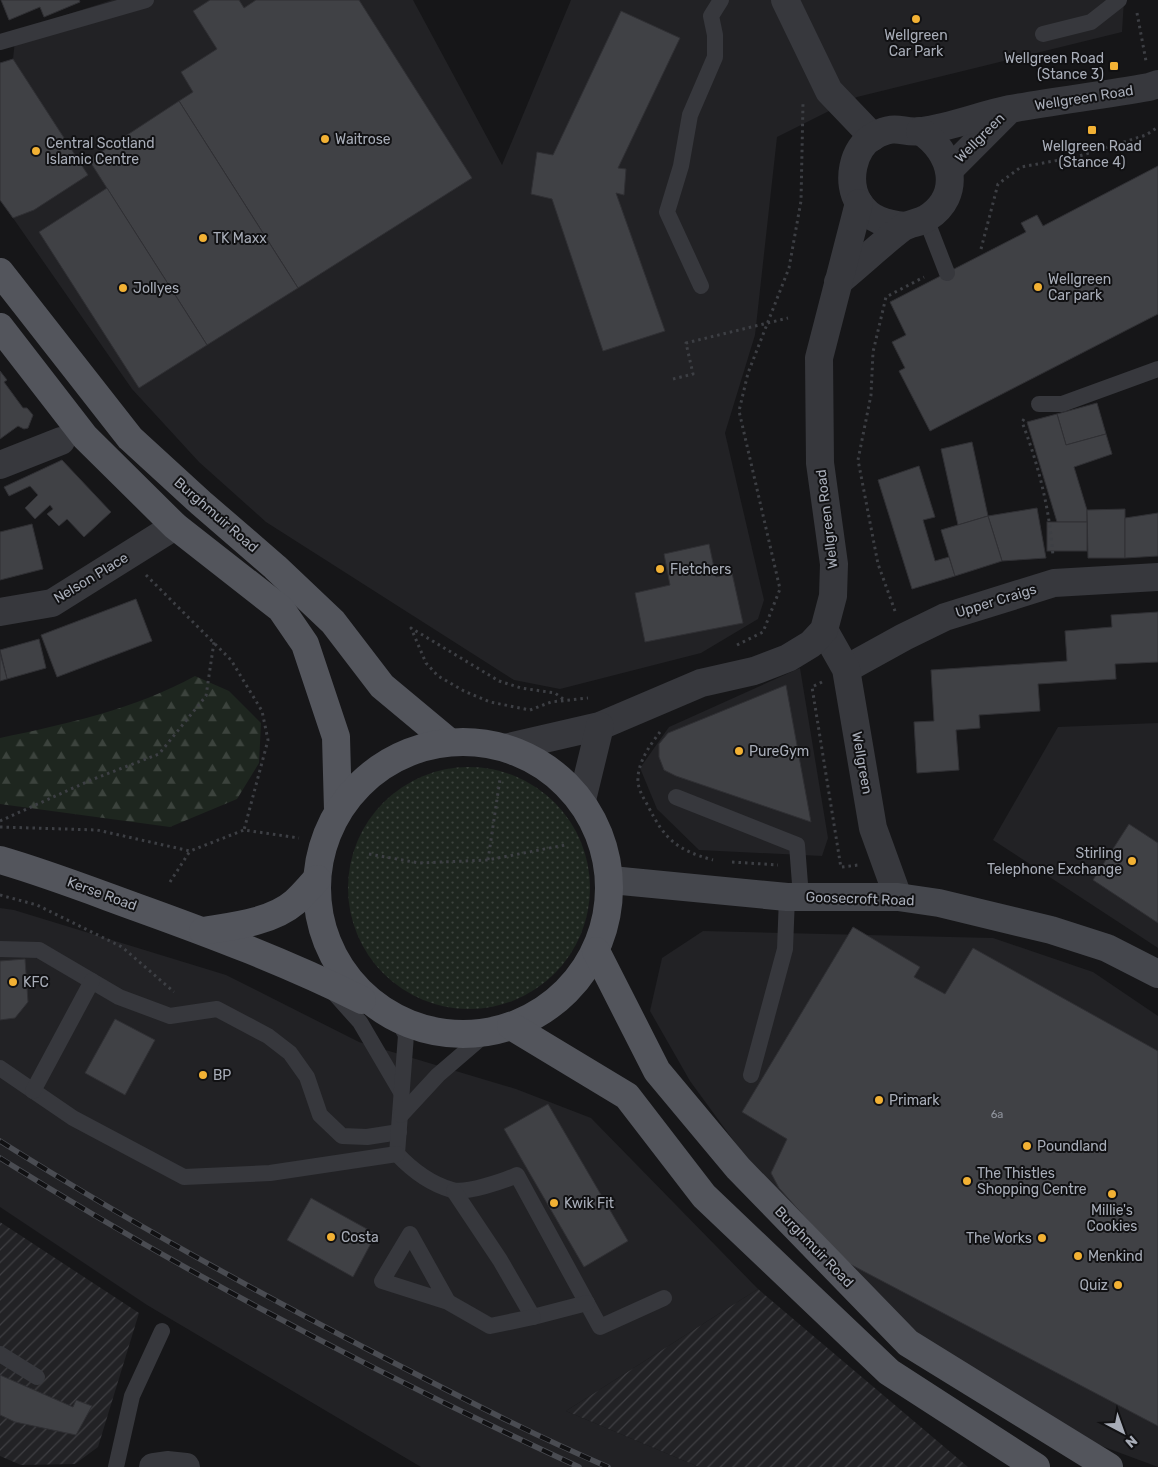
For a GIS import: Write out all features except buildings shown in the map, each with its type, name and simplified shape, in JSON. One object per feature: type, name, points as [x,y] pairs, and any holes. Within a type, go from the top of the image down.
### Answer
[{"type":"main road","name":"Burghmuir Road","points":[[0,272],[130,438],[275,567],[333,622],[382,686],[448,741]]},
{"type":"main road","points":[[0,327],[85,436],[175,526],[281,609],[305,644],[336,737],[338,810]]},
{"type":"main road","points":[[448,741],[509,747],[550,768],[582,800],[602,838],[611,880],[608,916],[596,951],[575,983],[546,1009],[500,1029],[465,1035],[441,1033],[419,1028],[391,1015],[355,987],[332,955],[320,918],[316,879],[323,843],[338,810],[367,776],[405,752],[448,741]]},
{"type":"main road","name":"Kerse Road","points":[[0,860],[32,869],[203,931],[319,979],[391,1015]]},
{"type":"main road","points":[[203,931],[247,923],[273,914],[295,903],[316,879]]},
{"type":"main road","name":"Goosecroft Road","points":[[611,880],[794,897],[898,897],[940,903],[1051,930],[1107,948],[1158,974]]},
{"type":"main road","name":"Burghmuir Road","points":[[596,951],[657,1071],[738,1168],[908,1343],[1109,1467]]},
{"type":"main road","points":[[500,1029],[627,1096],[704,1196],[889,1372],[1036,1467]]},
{"type":"street","points":[[785,0],[829,91],[873,137]]},
{"type":"street","name":"Wellgreen Road","points":[[1010,110],[1155,85]]},
{"type":"street","name":"Wellgreen","points":[[920,132],[1010,110]]},
{"type":"street","name":"Wellgreen","points":[[950,169],[1010,110]]},
{"type":"street","name":"Wellgreen","points":[[838,282],[940,206],[949,186],[950,169],[945,154],[934,140],[920,132],[894,128],[873,137],[862,147],[854,162],[852,187],[859,203]]},
{"type":"street","points":[[859,203],[872,217],[887,224],[915,223]]},
{"type":"street","points":[[838,282],[859,203]]},
{"type":"street","name":"Wellgreen Road","points":[[824,630],[833,596],[834,564],[820,463],[819,358],[838,282]]},
{"type":"street","points":[[0,465],[62,441]]},
{"type":"street","name":"Nelson Place","points":[[0,612],[52,603],[175,526]]},
{"type":"street","name":"Upper Craigs","points":[[846,669],[945,617],[1054,583],[1158,577]]},
{"type":"street","points":[[509,747],[600,726],[701,683],[754,671],[788,658],[811,644],[824,630]]},
{"type":"street","name":"Wellgreen","points":[[824,630],[846,669],[873,828],[898,897]]},
{"type":"street","points":[[582,800],[600,726]]},
{"type":"street","points":[[153,1467],[186,1467]]},
{"type":"lane","points":[[0,42],[146,0]]},
{"type":"lane","points":[[701,286],[667,212],[682,166],[690,114],[715,57],[715,35],[711,16],[721,0]]},
{"type":"lane","points":[[1043,34],[1091,22],[1119,0]]},
{"type":"lane","points":[[915,223],[947,272]]},
{"type":"lane","points":[[1039,404],[1062,404],[1158,369]]},
{"type":"lane","points":[[676,797],[797,845],[798,866],[785,950],[751,1075]]},
{"type":"lane","points":[[0,949],[39,950],[119,997],[170,1016],[217,1009],[268,1036],[290,1053],[307,1077],[320,1115],[342,1136],[367,1137],[400,1124],[438,1075],[500,1029]]},
{"type":"lane","points":[[319,979],[360,1022],[401,1092]]},
{"type":"lane","points":[[33,1090],[92,981]]},
{"type":"lane","points":[[391,1015],[406,1035],[397,1154],[412,1171],[454,1191],[500,1260],[533,1317]]},
{"type":"lane","points":[[0,1068],[73,1118],[184,1177],[270,1173],[397,1154]]},
{"type":"lane","points":[[454,1191],[494,1184],[517,1175],[600,1327],[664,1298]]},
{"type":"lane","points":[[448,1302],[490,1326],[587,1303]]},
{"type":"lane","points":[[116,1467],[132,1396],[162,1330]]},
{"type":"lane","points":[[0,1354],[37,1377]]},
{"type":"path","points":[[1137,10],[1155,85]]},
{"type":"path","points":[[728,649],[763,632],[780,589],[739,411],[748,373],[789,268],[801,201],[803,103],[829,91]]},
{"type":"path","points":[[981,249],[998,184],[1021,167],[1076,157],[1146,135],[1158,127]]},
{"type":"path","points":[[904,637],[878,564],[858,460],[871,395],[873,352],[886,297],[924,277]]},
{"type":"path","points":[[673,379],[693,374],[686,343],[788,318]]},
{"type":"path","points":[[1039,404],[1022,422],[1031,446],[1050,519],[1054,583]]},
{"type":"path","points":[[131,555],[146,575],[232,660],[262,711],[268,740],[244,830]]},
{"type":"path","points":[[563,699],[555,693],[521,688],[499,681],[411,628],[426,663],[438,676],[464,691],[490,702],[530,710],[563,699],[597,698]]},
{"type":"path","points":[[0,821],[91,780],[159,754],[206,696],[214,641]]},
{"type":"path","points":[[664,726],[647,750],[638,777],[639,789],[655,820],[673,844],[694,855],[713,860],[841,868],[812,687],[846,669]]},
{"type":"path","points":[[488,860],[500,779]]},
{"type":"path","points":[[0,827],[97,830],[190,851],[244,830],[299,838]]},
{"type":"path","points":[[369,854],[419,863],[488,860],[565,846]]},
{"type":"path","points":[[170,882],[190,851]]},
{"type":"path","points":[[0,895],[36,905],[122,947],[196,1012]]},
{"type":"shaded area","points":[[112,0],[413,0],[502,165],[571,0],[1124,0],[1122,32],[857,97],[777,137],[755,335],[725,433],[764,600],[758,619],[701,653],[560,689],[514,680],[266,522],[199,462],[132,389],[13,218],[34,210],[87,175],[13,59],[16,31]]},
{"type":"shaded area","points":[[800,668],[828,838],[822,856],[699,850],[657,809],[640,768],[669,727]]},
{"type":"shaded area","points":[[1158,723],[1158,948],[993,840],[1058,727]]},
{"type":"shaded area","points":[[0,908],[14,910],[226,975],[359,1042],[516,1089],[591,1118],[758,1289],[566,1411],[699,1467],[421,1467],[147,1305],[0,1207]]},
{"type":"shaded area","name":"The Thistles Shopping Centre","points":[[703,931],[993,938],[1093,972],[1158,1016],[1158,1467],[1088,1441],[908,1333],[763,1181],[690,1081],[650,1011],[662,958]]},
{"type":"shaded area","points":[[0,1222],[139,1313],[98,1447],[75,1464],[21,1465],[0,1456]]},
{"type":"shaded area","points":[[758,1289],[968,1467],[699,1467],[566,1411]]},
{"type":"green space","points":[[195,676],[229,691],[261,723],[259,763],[237,799],[170,827],[0,804],[0,738],[100,714],[148,698]]},
{"type":"green space","points":[[457,767],[481,767],[504,772],[526,781],[555,802],[570,821],[581,842],[588,864],[590,888],[588,912],[581,934],[570,955],[555,974],[526,995],[504,1004],[481,1009],[457,1009],[434,1004],[412,995],[392,982],[375,965],[362,945],[353,923],[348,900],[348,876],[353,853],[362,831],[375,811],[392,794],[412,781],[434,772]]},
{"type":"railway","points":[[0,1141],[135,1223],[274,1300],[487,1410],[547,1440],[608,1467]]},
{"type":"railway","points":[[0,1158],[141,1242],[285,1322],[431,1396],[579,1467]]},
{"type":"place","name":"Wellgreen Car Park","points":[[916,19]]},
{"type":"place","name":"Wellgreen Road (Stance 3)","points":[[1114,66]]},
{"type":"place","name":"Wellgreen Road (Stance 4)","points":[[1092,130]]},
{"type":"place","name":"Waitrose","points":[[325,139]]},
{"type":"place","name":"Central Scotland Islamic Centre","points":[[36,151]]},
{"type":"place","name":"TK Maxx","points":[[203,238]]},
{"type":"place","name":"Wellgreen Car park","points":[[1038,287]]},
{"type":"place","name":"Jollyes","points":[[123,288]]},
{"type":"place","name":"Fletchers","points":[[660,569]]},
{"type":"place","name":"PureGym","points":[[739,751]]},
{"type":"place","name":"Stirling Telephone Exchange","points":[[1132,861]]},
{"type":"place","name":"KFC","points":[[13,982]]},
{"type":"place","name":"BP","points":[[203,1075]]},
{"type":"place","name":"Primark","points":[[879,1100]]},
{"type":"place","name":"Poundland","points":[[1027,1146]]},
{"type":"place","name":"The Thistles Shopping Centre","points":[[967,1181]]},
{"type":"place","name":"Millie's Cookies","points":[[1112,1194]]},
{"type":"place","name":"Kwik Fit","points":[[554,1203]]},
{"type":"place","name":"Costa","points":[[331,1237]]},
{"type":"place","name":"The Works","points":[[1042,1238]]},
{"type":"place","name":"Menkind","points":[[1078,1256]]},
{"type":"place","name":"Quiz","points":[[1118,1285]]}]
